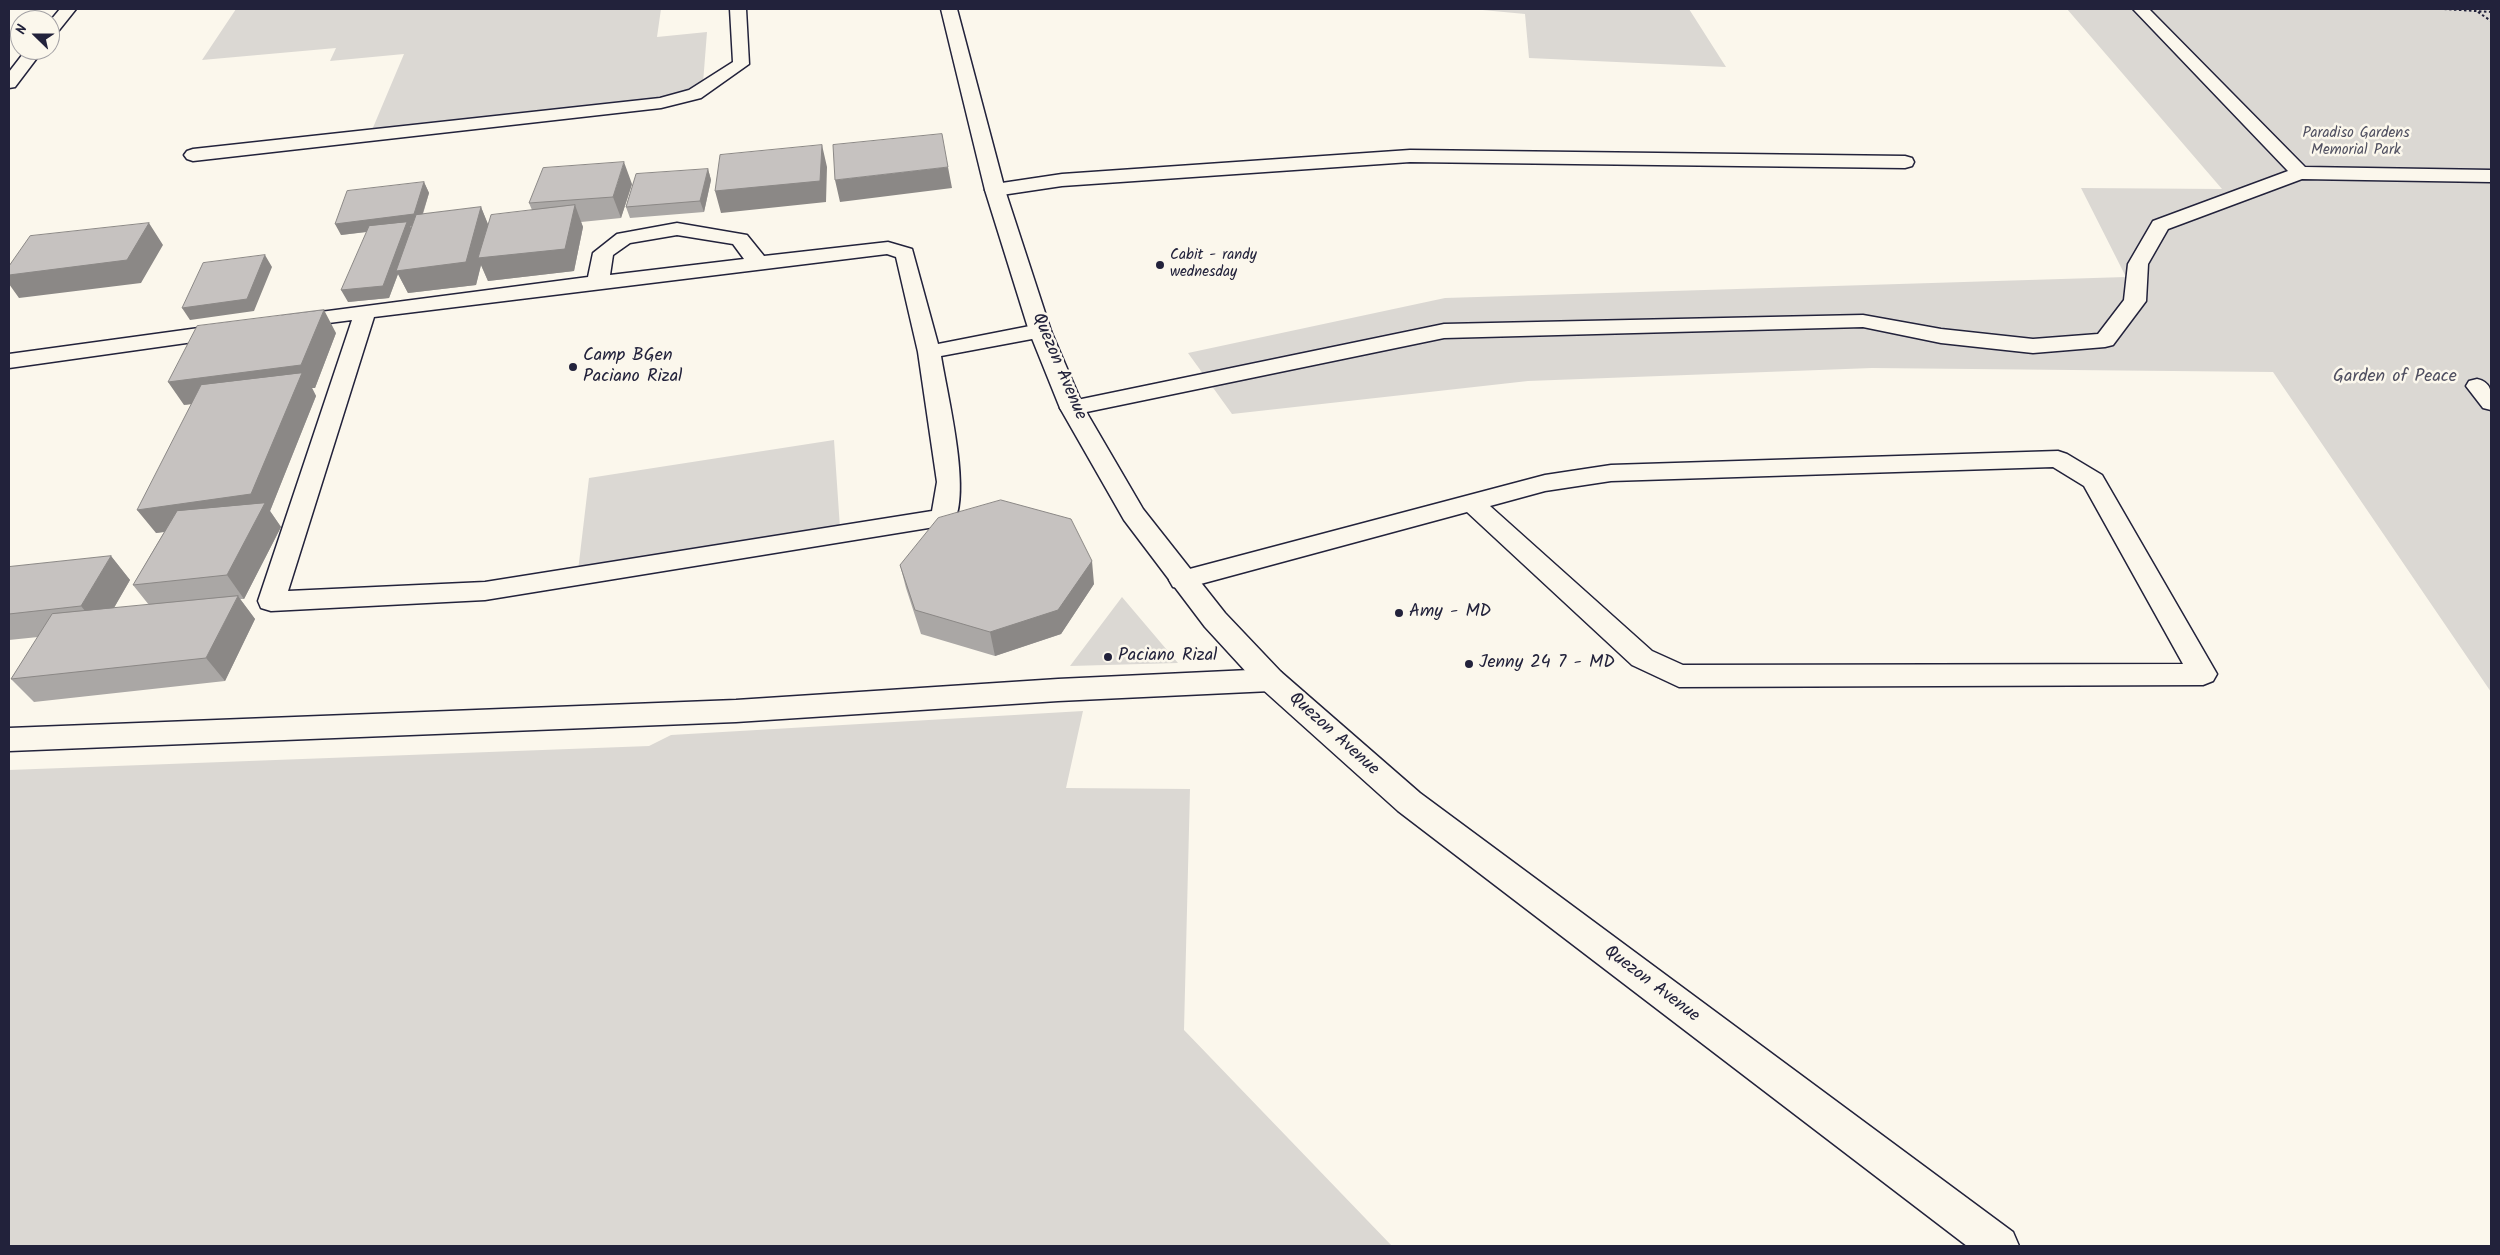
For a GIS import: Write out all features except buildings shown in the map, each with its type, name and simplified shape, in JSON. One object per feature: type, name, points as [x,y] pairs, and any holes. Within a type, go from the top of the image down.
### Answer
[{"type":"street","points":[[60,19],[68,9]]},
{"type":"street","points":[[193,155],[660,103],[695,94],[741,64],[738,9]]},
{"type":"street","name":"Quezon Avenue","points":[[950,9],[995,190],[1040,331],[1072,408],[1134,514],[1182,580],[1215,620],[1271,680],[1408,802],[1999,1246]]},
{"type":"street","points":[[2141,9],[2300,173]]},
{"type":"street","points":[[9,83],[27,60]]},
{"type":"street","points":[[995,190],[1062,180],[1410,156],[1906,162]]},
{"type":"street","points":[[1072,408],[1444,331],[1863,321],[1941,336],[2033,346],[2105,340],[2135,302],[2138,264],[2160,225],[2300,173],[2491,176]]},
{"type":"street","points":[[598,282],[602,253],[624,238],[677,229],[740,239],[758,263]]},
{"type":"street","points":[[9,361],[366,312],[598,282],[888,248],[905,253],[929,352],[949,482],[944,518],[485,591],[271,602],[366,312]]},
{"type":"street","points":[[929,352],[1040,331]]},
{"type":"street","points":[[2491,386],[2478,386],[2491,403]]},
{"type":"street","points":[[1182,580],[1545,483],[1611,473],[2058,459],[2093,481],[2202,674],[1680,676],[1642,658],[1472,503]]},
{"type":"street","points":[[9,740],[726,712],[1058,690],[1271,680]]},
{"type":"path","points":[[2444,9],[2448,12],[2491,12]]},
{"type":"path","points":[[2478,12],[2491,22]]},
{"type":"green space","points":[[236,9],[661,9],[657,37],[707,32],[702,96],[372,130],[404,54],[330,61],[336,48],[202,60]]},
{"type":"green space","points":[[1472,9],[1689,9],[1726,67],[1529,58],[1525,14]]},
{"type":"green space","name":"Paradiso Gardens Memorial Park","points":[[2067,9],[2491,9],[2491,692],[2273,372],[1872,368],[1528,381],[1232,414],[1188,353],[1445,298],[2126,277],[2081,188],[2222,189]]},
{"type":"green space","points":[[834,440],[840,528],[578,571],[589,478]]},
{"type":"green space","points":[[1122,597],[1178,663],[1070,666]]},
{"type":"green space","points":[[1083,711],[1066,788],[1190,789],[1184,1030],[1392,1246],[9,1246],[9,770],[649,746],[671,735]]},
{"type":"place","name":"Cabit - randy wednesday","points":[[1160,265]]},
{"type":"place","name":"Camp BGen Paciano Rizal","points":[[573,367]]},
{"type":"place","name":"Amy - MD","points":[[1399,613]]},
{"type":"place","name":"Paciano Rizal","points":[[1108,657]]},
{"type":"place","name":"Jenny 24 7 - MD","points":[[1469,664]]},
{"type":"park label","name":"Garden of Peace","points":[[2395,378]]}]
